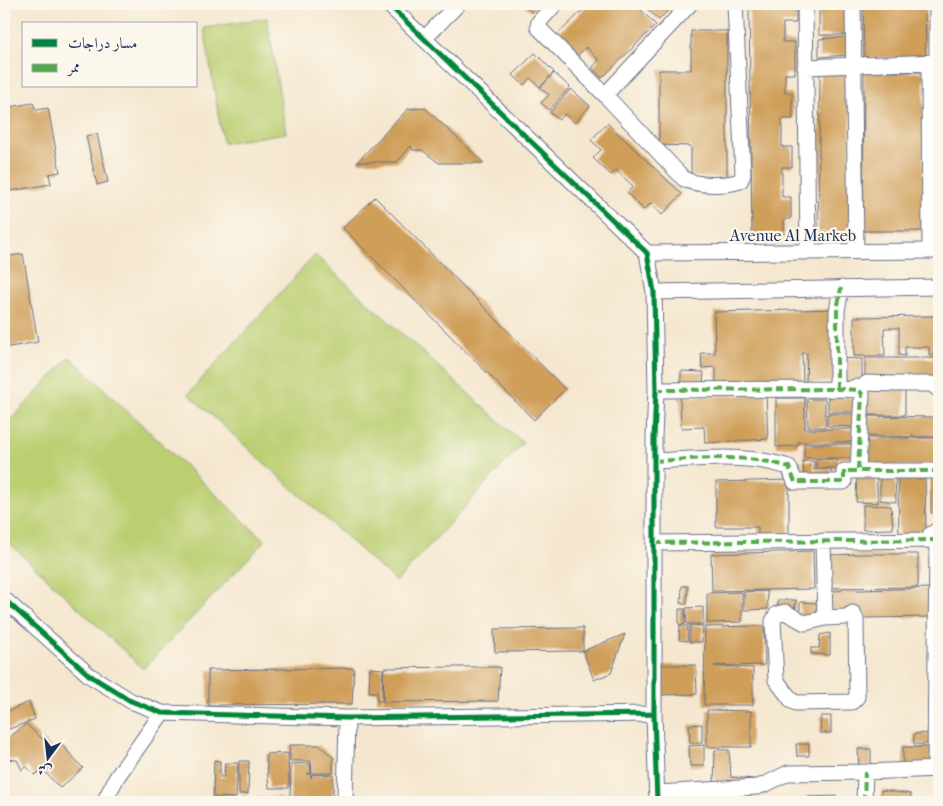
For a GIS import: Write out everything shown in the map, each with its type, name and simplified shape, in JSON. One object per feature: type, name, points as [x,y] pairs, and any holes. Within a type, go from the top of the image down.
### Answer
[{"type":"street","points":[[388,4],[647,253],[654,292],[656,390],[654,461],[654,543],[654,714],[657,798],[756,787],[788,773],[937,769],[938,534],[823,542],[654,543]]},
{"type":"street","points":[[424,39],[458,4]]},
{"type":"street","points":[[555,4],[539,22],[538,27],[606,95],[684,180],[693,184],[733,184],[740,181],[742,175],[735,4]]},
{"type":"street","points":[[606,95],[690,4]]},
{"type":"street","points":[[805,4],[808,252]]},
{"type":"street","points":[[853,4],[856,252]]},
{"type":"street","points":[[934,251],[937,4]]},
{"type":"street","points":[[806,67],[935,62]]},
{"type":"street","name":"Avenue Al Markeb","points":[[647,253],[934,251]]},
{"type":"street","points":[[654,292],[939,287]]},
{"type":"street","points":[[841,288],[837,311],[844,388]]},
{"type":"street","points":[[656,390],[855,387],[860,389],[867,383],[932,384],[939,390]]},
{"type":"street","points":[[844,388],[859,390],[862,394],[858,469]]},
{"type":"street","points":[[654,461],[742,457],[766,460],[789,467],[795,482],[844,482],[844,470],[939,471]]},
{"type":"street","points":[[823,542],[825,618]]},
{"type":"street","points":[[4,599],[89,675],[131,701],[162,713],[347,718],[654,714]]},
{"type":"street","points":[[785,612],[805,623],[825,618],[846,617],[853,613],[856,619],[858,697],[852,702],[792,701],[776,680],[773,621],[777,614],[785,612]]},
{"type":"street","points":[[104,802],[117,778],[162,713]]},
{"type":"street","points":[[345,802],[347,718]]},
{"type":"street","points":[[864,802],[865,772]]},
{"type":"green space","points":[[267,18],[286,133],[223,143],[204,28]]},
{"type":"green space","points":[[315,255],[523,443],[396,582],[188,394]]},
{"type":"green space","points":[[70,357],[265,541],[143,669],[4,538],[4,427]]},
{"type":"building","points":[[522,4],[539,4],[531,12]]},
{"type":"building","points":[[589,4],[635,4],[656,25],[602,78],[592,68],[599,60],[586,47],[577,56],[556,36]]},
{"type":"building","points":[[642,4],[674,4],[659,20]]},
{"type":"building","points":[[749,4],[796,4],[796,23],[783,23],[783,42],[795,42],[795,74],[785,74],[785,93],[792,93],[793,119],[782,119],[782,147],[792,147],[792,167],[782,167],[782,197],[791,197],[791,219],[784,219],[784,234],[752,234]]},
{"type":"building","points":[[819,4],[847,4],[846,35],[819,35]]},
{"type":"building","points":[[863,4],[925,4],[926,57],[864,58]]},
{"type":"building","points":[[691,31],[727,31],[727,178],[691,177],[691,146],[659,145],[659,70],[691,70]]},
{"type":"building","points":[[847,37],[848,55],[819,57],[819,39]]},
{"type":"building","points":[[535,53],[554,72],[540,87],[530,78],[524,85],[513,75]]},
{"type":"building","points":[[820,72],[851,72],[850,233],[818,232]]},
{"type":"building","points":[[864,72],[924,72],[923,231],[863,231]]},
{"type":"building","points":[[554,73],[570,87],[549,110],[541,103],[549,95],[540,88]]},
{"type":"building","points":[[571,89],[590,106],[575,123],[565,114],[559,120],[550,112]]},
{"type":"building","points":[[33,103],[36,110],[48,108],[60,172],[49,174],[51,184],[4,192],[4,108]]},
{"type":"building","points":[[425,108],[484,163],[439,163],[422,150],[413,150],[411,146],[397,162],[357,162],[408,109]]},
{"type":"building","points":[[607,123],[682,194],[662,215],[651,203],[644,210],[627,193],[633,186],[616,170],[611,175],[593,158],[601,150],[591,140]]},
{"type":"building","points":[[97,134],[108,182],[97,185],[86,136]]},
{"type":"building","points":[[375,197],[565,389],[534,420],[343,228]]},
{"type":"building","points":[[23,254],[38,342],[4,348],[4,257]]},
{"type":"building","points":[[835,309],[836,382],[806,383],[807,353],[802,353],[803,383],[716,385],[716,367],[702,368],[701,353],[715,353],[714,312]]},
{"type":"building","points":[[939,316],[938,355],[929,355],[929,347],[905,347],[905,356],[899,355],[899,328],[884,328],[885,356],[854,356],[854,317]]},
{"type":"building","points":[[839,358],[862,359],[862,385],[838,385]]},
{"type":"building","points":[[865,358],[938,358],[938,379],[865,378]]},
{"type":"building","points":[[681,371],[704,372],[703,384],[681,384]]},
{"type":"building","points":[[866,387],[905,388],[905,415],[865,415]]},
{"type":"building","points":[[766,394],[768,439],[705,443],[704,427],[681,428],[680,397]]},
{"type":"building","points":[[828,397],[858,397],[858,412],[828,412]]},
{"type":"building","points":[[776,398],[805,398],[805,429],[854,429],[854,442],[798,442],[798,446],[776,447]]},
{"type":"building","points":[[807,399],[825,399],[825,427],[808,427]]},
{"type":"building","points":[[827,414],[858,414],[857,427],[827,426]]},
{"type":"building","points":[[865,416],[936,417],[936,437],[865,436]]},
{"type":"building","points":[[863,438],[937,438],[937,466],[863,466]]},
{"type":"building","points":[[804,444],[852,444],[852,458],[804,458]]},
{"type":"building","points":[[816,459],[837,459],[837,468],[816,468]]},
{"type":"building","points":[[803,461],[814,461],[814,470],[831,469],[832,478],[804,479]]},
{"type":"building","points":[[895,472],[896,502],[880,500],[880,474]]},
{"type":"building","points":[[857,473],[876,473],[878,503],[856,502]]},
{"type":"building","points":[[931,473],[939,474],[939,513],[931,513]]},
{"type":"building","points":[[925,476],[926,538],[899,539],[898,477]]},
{"type":"building","points":[[789,480],[789,535],[758,535],[758,527],[716,527],[716,482]]},
{"type":"building","points":[[863,505],[891,506],[893,529],[863,530]]},
{"type":"building","points":[[813,551],[814,589],[712,591],[711,554]]},
{"type":"building","points":[[918,554],[918,587],[828,588],[827,555]]},
{"type":"building","points":[[682,586],[688,586],[687,604],[681,604]]},
{"type":"building","points":[[930,588],[932,617],[860,618],[861,609],[829,611],[828,591]]},
{"type":"building","points":[[767,591],[768,609],[744,610],[744,592]]},
{"type":"building","points":[[742,592],[742,622],[707,623],[707,593]]},
{"type":"building","points":[[778,600],[796,600],[795,610],[778,610]]},
{"type":"building","points":[[800,602],[818,603],[817,618],[800,617]]},
{"type":"building","points":[[703,607],[703,624],[687,624],[686,608]]},
{"type":"building","points":[[679,609],[685,609],[685,624],[679,625]]},
{"type":"building","points":[[690,625],[703,626],[702,642],[689,642]]},
{"type":"building","points":[[680,626],[688,626],[687,641],[679,640]]},
{"type":"building","points":[[764,626],[765,665],[714,666],[753,668],[753,705],[704,705],[705,627]]},
{"type":"building","points":[[583,628],[583,651],[495,652],[494,629]]},
{"type":"building","points":[[830,633],[830,655],[811,654],[811,648],[819,648],[820,635]]},
{"type":"building","points":[[625,634],[611,673],[594,680],[583,651]]},
{"type":"building","points":[[658,665],[696,665],[697,694],[659,695]]},
{"type":"building","points":[[500,667],[498,701],[383,702],[384,668]]},
{"type":"building","points":[[354,668],[352,704],[208,705],[208,670]]},
{"type":"building","points":[[370,668],[383,669],[382,701],[377,701],[377,692],[369,692]]},
{"type":"building","points":[[29,702],[35,719],[4,731],[4,713]]},
{"type":"building","points":[[707,710],[751,711],[751,747],[707,747]]},
{"type":"building","points":[[821,716],[831,716],[831,733],[820,733]]},
{"type":"building","points":[[26,724],[53,749],[60,743],[83,768],[60,788],[43,770],[34,775],[26,766],[22,770],[17,760],[4,759],[4,742]]},
{"type":"building","points":[[702,724],[702,743],[690,743],[689,725]]},
{"type":"building","points":[[933,733],[933,744],[914,744],[914,734]]},
{"type":"building","points":[[796,744],[809,744],[809,756],[797,756]]},
{"type":"building","points":[[289,745],[319,745],[333,757],[333,773],[312,773],[311,761],[290,761]]},
{"type":"building","points":[[704,745],[704,766],[690,766],[689,746]]},
{"type":"building","points":[[903,747],[933,747],[933,765],[903,765]]},
{"type":"building","points":[[858,749],[871,749],[871,766],[859,766]]},
{"type":"building","points":[[715,750],[729,750],[731,777],[754,779],[754,785],[714,785]]},
{"type":"building","points":[[288,753],[289,788],[269,788],[266,754]]},
{"type":"building","points":[[214,760],[220,761],[220,777],[224,777],[225,763],[238,763],[236,798],[213,797]]},
{"type":"building","points":[[239,761],[249,761],[248,794],[239,794]]},
{"type":"building","points":[[310,763],[311,773],[307,774],[311,774],[311,778],[312,774],[333,775],[333,802],[290,802],[291,764]]},
{"type":"building","points":[[881,790],[911,794],[911,800],[900,799],[900,802],[881,802]]},
{"type":"building","points":[[837,796],[838,802],[807,802],[807,797]]},
{"type":"building","points":[[281,797],[282,802],[243,802],[243,798]]},
{"type":"marked path","points":[[837,389],[837,311],[841,288]]},
{"type":"marked path","points":[[656,390],[859,390],[862,394],[858,469]]},
{"type":"marked path","points":[[654,461],[705,458],[756,460],[789,467],[795,482],[844,482],[844,471],[939,471]]},
{"type":"marked path","points":[[654,543],[937,540]]},
{"type":"marked path","points":[[864,802],[865,772]]},
{"type":"cycle path","points":[[388,4],[647,253],[654,292],[656,390],[654,438],[654,714],[657,802]]},
{"type":"cycle path","points":[[4,599],[89,675],[131,701],[162,713],[347,718],[654,714]]}]
